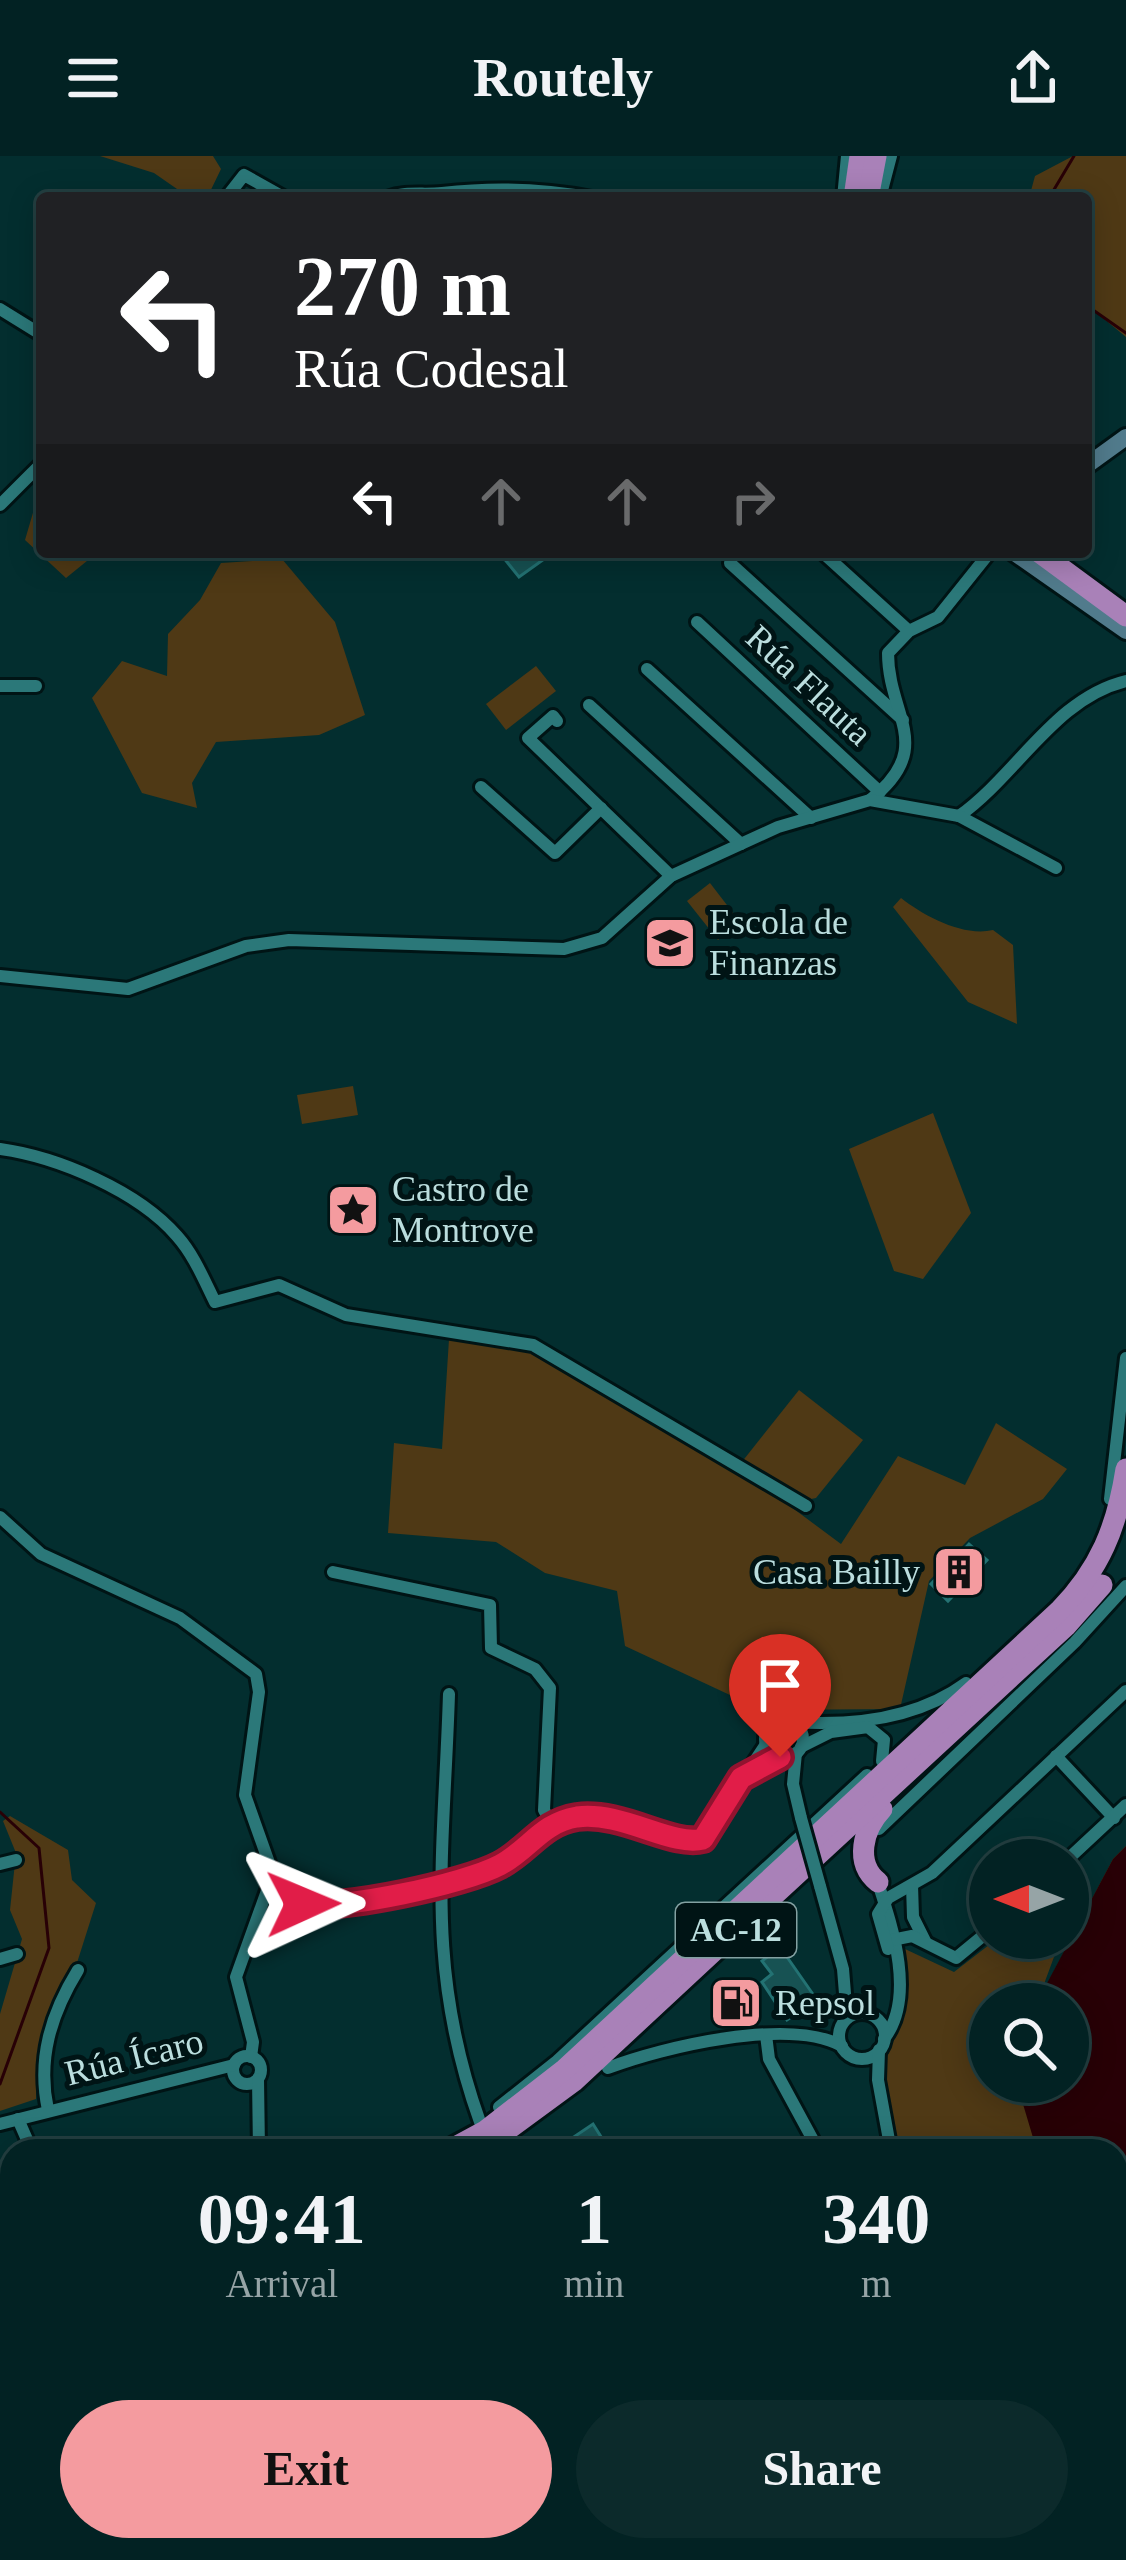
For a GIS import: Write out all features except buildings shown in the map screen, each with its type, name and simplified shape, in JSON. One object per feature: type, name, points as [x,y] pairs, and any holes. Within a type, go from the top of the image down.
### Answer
[{"type":"highway","points":[[860,156],[867,192]]},
{"type":"highway","points":[[869,192],[876,156]]},
{"type":"highway","points":[[1048,558],[1126,616]]},
{"type":"highway","name":"AC-12","points":[[470,2139],[565,2069],[1060,1611],[1089,1578],[1107,1546],[1126,1469]]},
{"type":"highway","name":"AC-12","points":[[494,2139],[574,2081],[982,1704],[1096,1594],[1126,1535]]},
{"type":"highway","points":[[881,1892],[863,1856],[870,1823],[982,1704]]},
{"type":"highway","points":[[504,2139],[523,2131],[608,2068]]},
{"type":"main road","points":[[1092,462],[1126,437]]},
{"type":"main road","points":[[1022,558],[1126,631]]},
{"type":"main road","points":[[1064,558],[1126,604]]},
{"type":"street","points":[[844,192],[847,156]]},
{"type":"street","points":[[871,192],[892,156]]},
{"type":"street","points":[[231,192],[244,175],[274,192]]},
{"type":"street","points":[[455,192],[482,185],[541,192]]},
{"type":"street","points":[[0,309],[36,331]]},
{"type":"street","points":[[0,505],[36,469]]},
{"type":"street","points":[[829,558],[909,631]]},
{"type":"street","points":[[875,796],[906,752],[906,723],[888,670],[888,652],[909,631],[938,617],[983,558]]},
{"type":"street","points":[[730,563],[906,723]]},
{"type":"street","name":"Rúa Flauta","points":[[697,622],[875,796]]},
{"type":"street","points":[[647,669],[811,818]]},
{"type":"street","points":[[959,816],[1001,782],[1073,703],[1100,687],[1126,681]]},
{"type":"street","points":[[0,686],[36,686]]},
{"type":"street","points":[[589,705],[741,844]]},
{"type":"street","points":[[557,721],[553,716],[528,738],[671,876]]},
{"type":"street","points":[[481,787],[554,853],[601,808]]},
{"type":"street","points":[[0,976],[128,989],[246,946],[289,940],[564,949],[602,938],[671,876],[741,844],[875,796],[959,816],[1056,868]]},
{"type":"street","points":[[0,1150],[81,1175],[143,1206],[178,1236],[215,1302],[269,1284],[346,1315],[533,1345],[806,1506]]},
{"type":"street","points":[[452,2139],[557,2061],[1063,1594],[1096,1546],[1112,1486],[1126,1358]]},
{"type":"street","points":[[0,1517],[41,1554],[180,1618],[256,1675],[260,1692],[245,1795],[249,1819],[270,1862],[268,1895],[236,1977],[253,2042],[251,2057],[260,2066],[252,2082]]},
{"type":"street","points":[[333,1572],[490,1605],[491,1648],[536,1669],[550,1688],[544,1810],[552,1825]]},
{"type":"street","points":[[807,2033],[864,2058],[882,2044],[897,2018],[899,1995],[892,1940],[872,1856],[883,1823],[1075,1642],[1126,1586]]},
{"type":"street","points":[[880,2093],[847,2051],[843,1969],[794,1794],[774,1754],[771,1724],[900,1715],[943,1700],[966,1683]]},
{"type":"street","points":[[881,1892],[912,1885],[1126,1691]]},
{"type":"street","points":[[449,1694],[439,1882],[448,2020],[480,2122]]},
{"type":"street","points":[[792,1722],[802,1735],[794,1794]]},
{"type":"street","points":[[268,1895],[332,1909],[439,1882],[496,1867],[552,1825],[577,1817],[623,1818],[696,1841],[708,1834],[750,1769],[774,1754],[798,1750],[831,1732],[868,1727],[884,1740],[882,1761]]},
{"type":"street","points":[[1056,1756],[1114,1818]]},
{"type":"street","points":[[1089,1840],[1126,1805]]},
{"type":"street","points":[[0,1864],[16,1860]]},
{"type":"street","points":[[912,1885],[913,1917],[926,1942]]},
{"type":"street","points":[[881,1892],[880,1928],[897,1972]]},
{"type":"street","points":[[892,1940],[903,1934],[956,1958],[969,1947]]},
{"type":"street","points":[[0,1959],[17,1954]]},
{"type":"street","points":[[843,1969],[882,2044],[880,2093],[889,2139]]},
{"type":"street","name":"Rúa Ícaro","points":[[48,2110],[44,2054],[61,1998],[78,1970]]},
{"type":"street","points":[[608,2068],[685,2048],[807,2033],[891,2009],[899,1995]]},
{"type":"street","points":[[766,2035],[769,2059],[812,2139]]},
{"type":"street","name":"Rúa Ícaro","points":[[0,2124],[251,2057]]},
{"type":"street","points":[[234,2065],[235,2078],[252,2082]]},
{"type":"street","points":[[252,2082],[261,2102],[259,2139]]},
{"type":"street","points":[[18,2119],[27,2139]]},
{"type":"shaded area","points":[[100,156],[213,156],[221,169],[210,192],[181,192],[154,173]]},
{"type":"shaded area","points":[[1073,156],[1126,156],[1126,337],[1092,309],[1092,192],[1031,192],[1035,176]]},
{"type":"shaded area","points":[[36,502],[36,550],[25,540]]},
{"type":"shaded area","points":[[44,558],[91,558],[66,578]]},
{"type":"shaded area","points":[[282,559],[335,622],[365,715],[319,735],[216,742],[192,783],[197,808],[142,793],[92,698],[122,661],[167,676],[168,634],[200,600],[221,563]]},
{"type":"shaded area","points":[[536,666],[556,691],[506,730],[486,704]]},
{"type":"shaded area","points":[[710,883],[740,922],[718,940],[687,901]]},
{"type":"shaded area","points":[[901,898],[944,923],[993,930],[1013,945],[1017,1024],[968,1002],[893,907]]},
{"type":"shaded area","points":[[353,1086],[358,1115],[302,1124],[297,1095]]},
{"type":"shaded area","points":[[933,1113],[971,1213],[923,1279],[894,1271],[849,1149]]},
{"type":"shaded area","points":[[449,1339],[529,1351],[763,1486],[841,1544],[898,1456],[965,1485],[996,1423],[1067,1469],[1043,1499],[970,1538],[929,1581],[900,1709],[762,1710],[625,1646],[617,1591],[545,1573],[496,1542],[388,1533],[394,1443],[442,1449]]},
{"type":"shaded area","points":[[799,1390],[863,1440],[816,1498],[801,1501],[741,1463]]},
{"type":"shaded area","points":[[10,1816],[68,1850],[72,1880],[96,1903],[76,1966],[55,1995],[37,2063],[36,2099],[0,2111],[0,2014],[22,1939],[10,1910],[16,1853],[3,1821]]},
{"type":"shaded area","points":[[1126,1846],[1126,2139],[894,2139],[884,2064],[904,2003],[899,1951],[905,1949],[954,1972],[971,1959],[1053,1959],[1044,1983],[969,1983],[969,2103],[1089,2103],[1089,1983],[1048,1983],[1060,1959],[1089,1959],[1089,1904],[1113,1859]]},
{"type":"shaded area","points":[[1126,1846],[1126,2139],[1033,2139],[1023,2103],[1089,2103],[1089,1983],[1047,1983],[1060,1959],[1089,1959],[1089,1904],[1113,1859]]},
{"type":"waterway","points":[[1053,192],[1074,156]]},
{"type":"waterway","points":[[1092,309],[1126,333]]},
{"type":"waterway","points":[[0,1812],[39,1848],[49,1948],[0,2084]]},
{"type":"place","name":"Escola de Finanzas","points":[[670,943]]},
{"type":"place","name":"Castro de Montrove","points":[[353,1210]]},
{"type":"place","name":"Casa Bailly","points":[[959,1572]]},
{"type":"place","name":"Repsol","points":[[736,2003]]},
{"type":"route","points":[[303,1904],[332,1909],[357,1905],[496,1867],[538,1831],[577,1817],[623,1818],[691,1842],[703,1839],[741,1778],[750,1769],[780,1757]]}]
